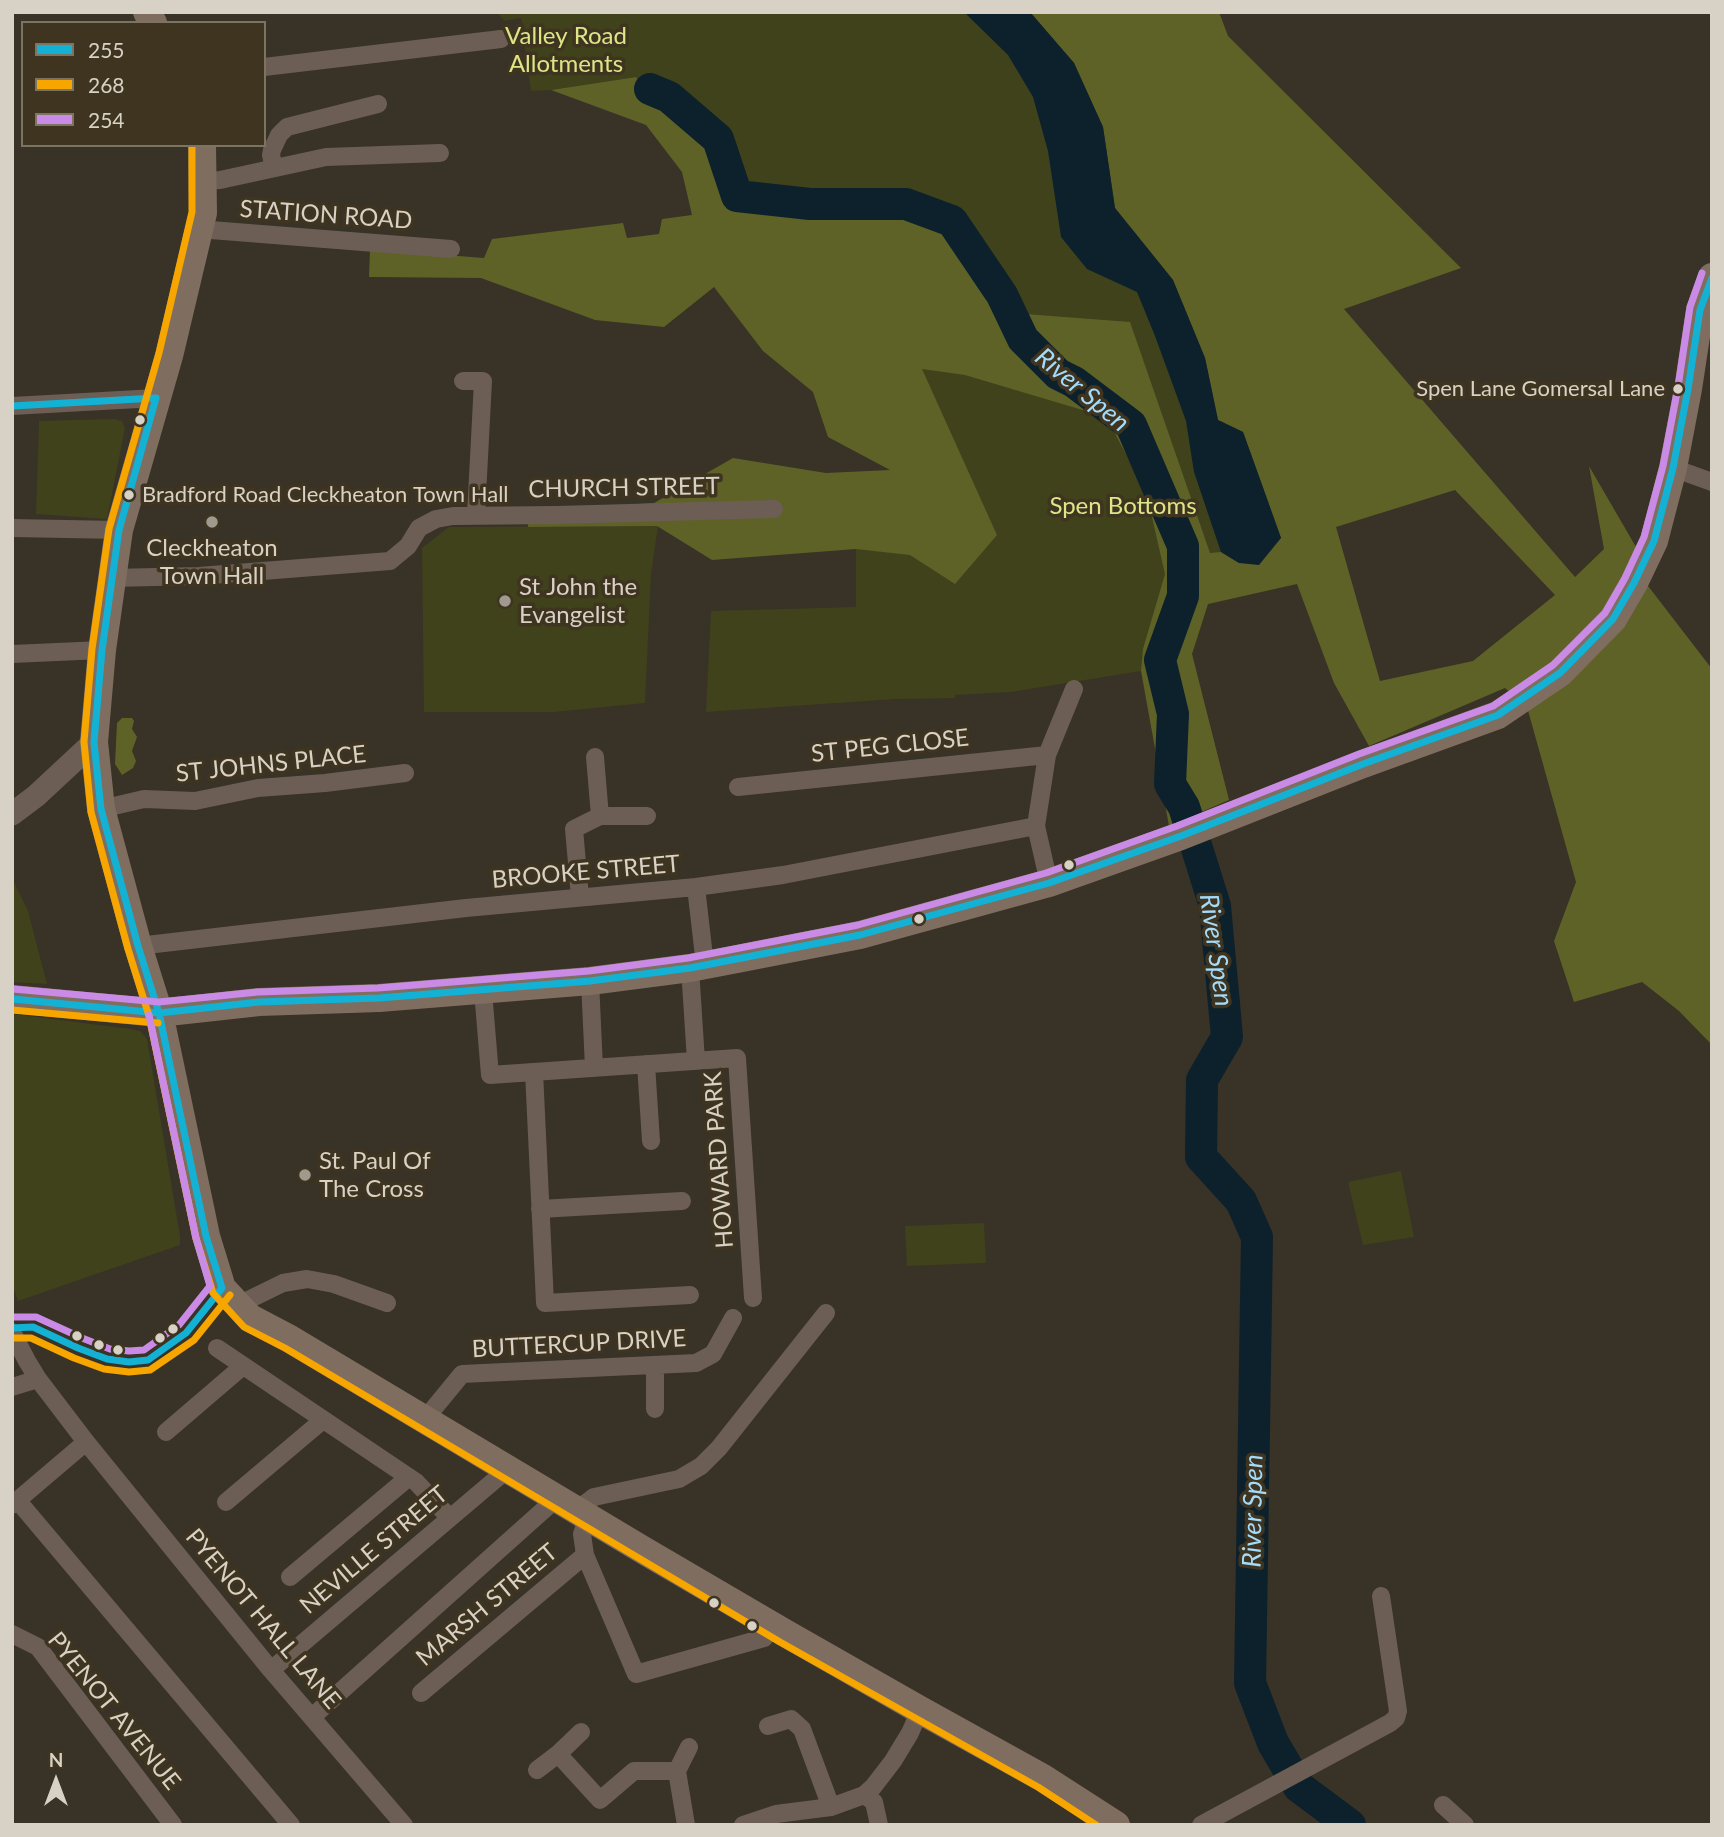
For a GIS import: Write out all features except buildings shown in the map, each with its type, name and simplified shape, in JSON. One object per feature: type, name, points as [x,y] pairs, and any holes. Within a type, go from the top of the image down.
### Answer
[{"type":"main road","points":[[202,147],[203,213],[169,356],[119,530],[102,650],[94,741],[100,798],[138,946],[159,1013],[206,1236],[222,1288],[250,1318],[290,1339],[773,1626],[1043,1778],[1116,1825]]},
{"type":"main road","points":[[12,999],[159,1013],[259,1002],[483,991],[590,981],[697,966],[860,935],[1049,883],[1181,836],[1363,764],[1498,715],[1560,673],[1613,619],[1634,583],[1654,541],[1673,468],[1700,310],[1712,277]]},
{"type":"street","points":[[266,67],[501,39]]},
{"type":"street","points":[[274,168],[272,150],[287,127],[378,104]]},
{"type":"street","points":[[203,181],[220,180],[326,157],[440,153]]},
{"type":"street","name":"STATION ROAD","points":[[198,229],[451,248]]},
{"type":"street","points":[[463,381],[483,381],[475,515]]},
{"type":"street","points":[[12,406],[156,398]]},
{"type":"street","points":[[1673,468],[1712,482]]},
{"type":"street","name":"CHURCH STREET","points":[[112,578],[199,576],[390,561],[408,547],[419,528],[436,519],[475,515],[774,509]]},
{"type":"street","points":[[12,528],[119,530]]},
{"type":"street","points":[[12,654],[102,650]]},
{"type":"street","points":[[1049,883],[1036,826],[1047,755],[1074,689]]},
{"type":"street","points":[[12,814],[36,796],[94,741]]},
{"type":"street","name":"ST PEG CLOSE","points":[[738,787],[1047,755]]},
{"type":"street","points":[[595,757],[600,816]]},
{"type":"street","name":"ST JOHNS PLACE","points":[[100,798],[195,800],[258,788],[405,773]]},
{"type":"street","points":[[57,776],[78,776],[100,798]]},
{"type":"street","points":[[580,897],[574,829],[600,816],[647,816]]},
{"type":"street","name":"BROOKE STREET","points":[[138,946],[428,913],[696,887],[783,875],[1036,826]]},
{"type":"street","name":"HOWARD PARK","points":[[696,887],[696,1061]]},
{"type":"street","points":[[590,981],[594,1068]]},
{"type":"street","name":"HOWARD PARK","points":[[483,991],[490,1075],[737,1058],[753,1298]]},
{"type":"street","points":[[646,1064],[651,1141]]},
{"type":"street","points":[[534,1072],[545,1303],[690,1295]]},
{"type":"street","name":"HOWARD PARK","points":[[540,1209],[682,1201]]},
{"type":"street","points":[[238,1305],[283,1283],[307,1279],[334,1284],[387,1303]]},
{"type":"street","points":[[312,1717],[574,1508],[594,1497],[679,1479],[701,1466],[719,1448],[826,1313]]},
{"type":"street","name":"BUTTERCUP DRIVE","points":[[425,1419],[462,1374],[696,1363],[713,1354],[733,1318]]},
{"type":"street","name":"PYENOT HALL LANE","points":[[12,1332],[38,1379],[86,1442],[271,1670],[404,1825]]},
{"type":"street","points":[[218,1348],[416,1482],[450,1518]]},
{"type":"street","points":[[166,1432],[243,1366]]},
{"type":"street","points":[[655,1366],[656,1409]]},
{"type":"street","points":[[12,1387],[38,1379]]},
{"type":"street","points":[[226,1502],[323,1420]]},
{"type":"street","points":[[86,1442],[15,1503],[291,1825]]},
{"type":"street","name":"NEVILLE STREET","points":[[271,1670],[509,1468]]},
{"type":"street","points":[[290,1577],[409,1477]]},
{"type":"street","points":[[574,1508],[586,1555],[636,1674],[671,1660],[764,1638],[773,1626]]},
{"type":"street","name":"MARSH STREET","points":[[421,1693],[586,1555]]},
{"type":"street","points":[[1201,1825],[1396,1718],[1398,1710],[1381,1596]]},
{"type":"street","name":"PYENOT AVENUE","points":[[12,1634],[38,1647],[173,1825]]},
{"type":"street","points":[[743,1825],[776,1814],[811,1817],[864,1795],[893,1761],[910,1734],[920,1710]]},
{"type":"street","points":[[768,1726],[791,1719],[802,1729],[831,1807]]},
{"type":"street","points":[[537,1770],[581,1732]]},
{"type":"street","points":[[686,1825],[677,1771],[689,1747]]},
{"type":"street","points":[[558,1754],[600,1800],[634,1771],[677,1771]]},
{"type":"street","points":[[864,1795],[874,1802],[879,1825]]},
{"type":"street","points":[[1443,1805],[1465,1825]]},
{"type":"green space","name":"Spen Bottoms","points":[[497,12],[1030,12],[1297,583],[1208,604],[1192,654],[1229,800],[1141,671],[1011,692],[955,695],[955,698],[895,699],[706,712],[711,611],[856,607],[856,549],[997,535],[921,369],[917,192],[834,193],[745,184],[688,124],[644,89],[636,77],[531,91],[521,18],[504,21]]},
{"type":"green space","points":[[1030,12],[1219,12],[1228,36],[1461,268],[1344,309],[1575,577],[1604,549],[1589,466],[1636,547],[1645,582],[1712,669],[1712,1045],[1679,1011],[1642,982],[1574,1002],[1554,941],[1576,882],[1527,707],[1505,688],[1369,746],[1334,683],[1297,584],[1208,604],[1192,654],[1229,800],[1169,826],[1141,671],[1143,649],[1165,574],[1146,491],[1106,417],[965,375],[922,369],[997,535],[955,584],[910,555],[856,549],[712,560],[657,526],[528,527],[529,511],[654,503],[733,458],[826,473],[890,470],[828,437],[813,392],[763,351],[714,287],[664,327],[595,320],[481,278],[369,277],[370,249],[484,258],[492,239],[623,223],[627,238],[659,234],[662,219],[692,215],[682,172],[646,125],[551,90],[636,77],[644,89],[688,124],[745,184],[834,193],[917,192],[954,211],[1025,314],[1130,322],[1210,553],[1221,552],[1239,563],[1281,538],[1243,432],[1218,420],[1205,358],[1173,280],[1115,208],[1103,127],[1074,63]],"holes":[[[1455,490],[1555,595],[1473,661],[1380,681],[1336,527]]]},
{"type":"green space","points":[[39,421],[122,421],[125,428],[107,519],[36,514]]},
{"type":"green space","points":[[658,526],[651,574],[645,703],[553,712],[424,712],[422,548],[449,527]]},
{"type":"green space","points":[[122,718],[132,718],[132,729],[137,737],[132,751],[136,761],[133,768],[122,775],[115,764],[117,723]]},
{"type":"green space","points":[[12,878],[28,911],[47,984],[12,982]]},
{"type":"green space","points":[[12,1014],[131,1029],[140,1031],[147,1039],[180,1236],[180,1245],[18,1301],[12,1285]]},
{"type":"green space","points":[[1401,1171],[1414,1237],[1363,1245],[1348,1182]]},
{"type":"green space","points":[[984,1223],[986,1263],[907,1266],[905,1226]]},
{"type":"water","points":[[964,12],[1030,12],[1074,63],[1103,127],[1115,208],[1173,280],[1205,358],[1218,420],[1243,432],[1281,538],[1259,565],[1239,563],[1221,552],[1194,472],[1186,421],[1137,292],[1087,269],[1061,237],[1048,151],[1033,97],[1008,55]]},
{"type":"waterway","name":"River Spen","points":[[650,89],[669,97],[718,139],[737,196],[810,204],[906,204],[952,221],[1002,295],[1023,339],[1058,374],[1074,382],[1131,425],[1183,546],[1183,596],[1160,660],[1173,714],[1170,784],[1184,807],[1215,906],[1227,1037],[1202,1080],[1201,1157],[1241,1201],[1257,1237],[1250,1683],[1273,1743],[1299,1787],[1350,1825]]},
{"type":"transit line","name":"268","points":[[192,147],[192,212],[159,353],[109,529],[92,649],[84,742],[91,812],[149,1016],[196,1238],[213,1293],[244,1327],[285,1348],[780,1642],[1038,1787],[1096,1825]]},
{"type":"transit line","name":"254","points":[[13,989],[159,1002],[258,992],[378,988],[589,971],[688,958],[858,925],[1046,873],[1493,706],[1553,665],[1605,613],[1625,578],[1644,537],[1663,466],[1690,307],[1702,273]]},
{"type":"transit line","name":"255","points":[[12,999],[159,1013],[259,1002],[379,998],[590,981],[690,968],[860,935],[1049,883],[1181,836],[1363,764],[1498,715],[1560,673],[1613,619],[1634,583],[1654,541],[1673,468],[1700,310],[1712,278]]},
{"type":"transit line","name":"255","points":[[12,406],[156,398],[119,530],[102,650],[94,742],[101,809],[159,1013],[206,1236],[222,1288],[186,1333],[148,1360],[129,1362],[107,1359],[33,1327],[12,1328]]},
{"type":"transit line","name":"268","points":[[12,1010],[158,1023]]},
{"type":"transit line","name":"254","points":[[12,1317],[36,1317],[110,1349],[144,1350],[179,1325],[210,1286],[196,1238],[149,1015]]},
{"type":"transit line","name":"268","points":[[12,1338],[31,1338],[104,1369],[129,1372],[150,1370],[194,1340],[230,1295]]},
{"type":"place","name":"Spen Lane Gomersal Lane","points":[[1678,389]]},
{"type":"place","name":"Bradford Road Cleckheaton Town Hall","points":[[129,495]]},
{"type":"place","name":"Cleckheaton Town Hall","points":[[212,522]]},
{"type":"place","name":"St John the Evangelist","points":[[505,601]]},
{"type":"place","name":"St. Paul Of The Cross","points":[[305,1175]]},
{"type":"park label","name":"Valley Road Allotments","points":[[566,50]]}]
